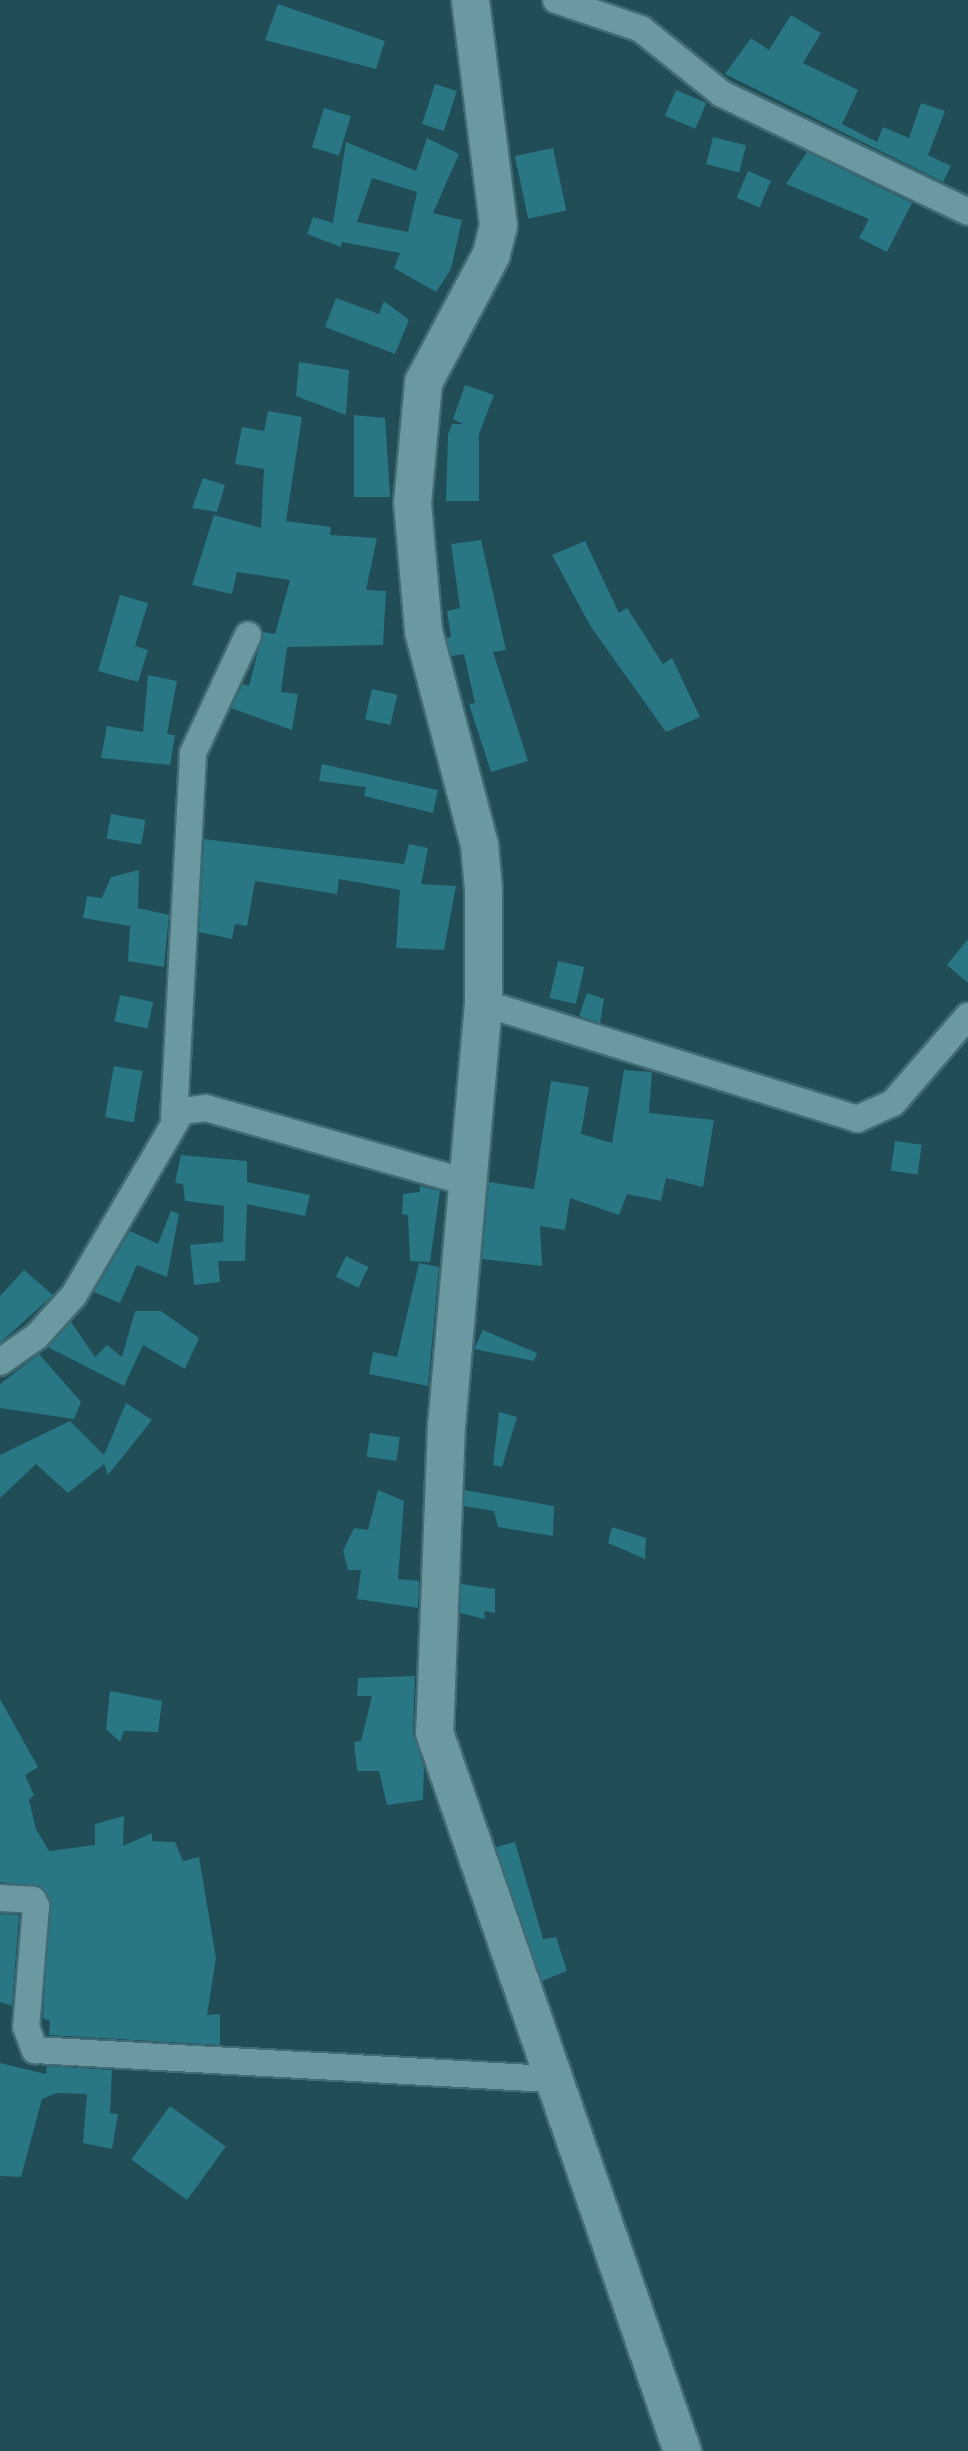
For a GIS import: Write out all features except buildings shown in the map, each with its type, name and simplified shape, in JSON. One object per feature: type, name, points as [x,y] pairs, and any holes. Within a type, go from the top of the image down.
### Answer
[{"type":"street","points":[[470,0],[498,225],[491,254],[423,382],[412,513],[422,631],[479,844],[483,1003],[446,1424],[434,1731],[550,2079],[681,2451]]},
{"type":"street","points":[[556,0],[641,29],[722,94],[968,212]]},
{"type":"street","points":[[0,1362],[37,1336],[74,1294],[174,1117],[193,754],[248,635]]},
{"type":"street","points":[[483,1003],[857,1119],[893,1103],[968,1016]]},
{"type":"street","points":[[174,1117],[206,1108],[469,1183]]},
{"type":"street","points":[[0,1898],[28,1899],[36,1906],[26,2027],[35,2050],[550,2079]]}]
